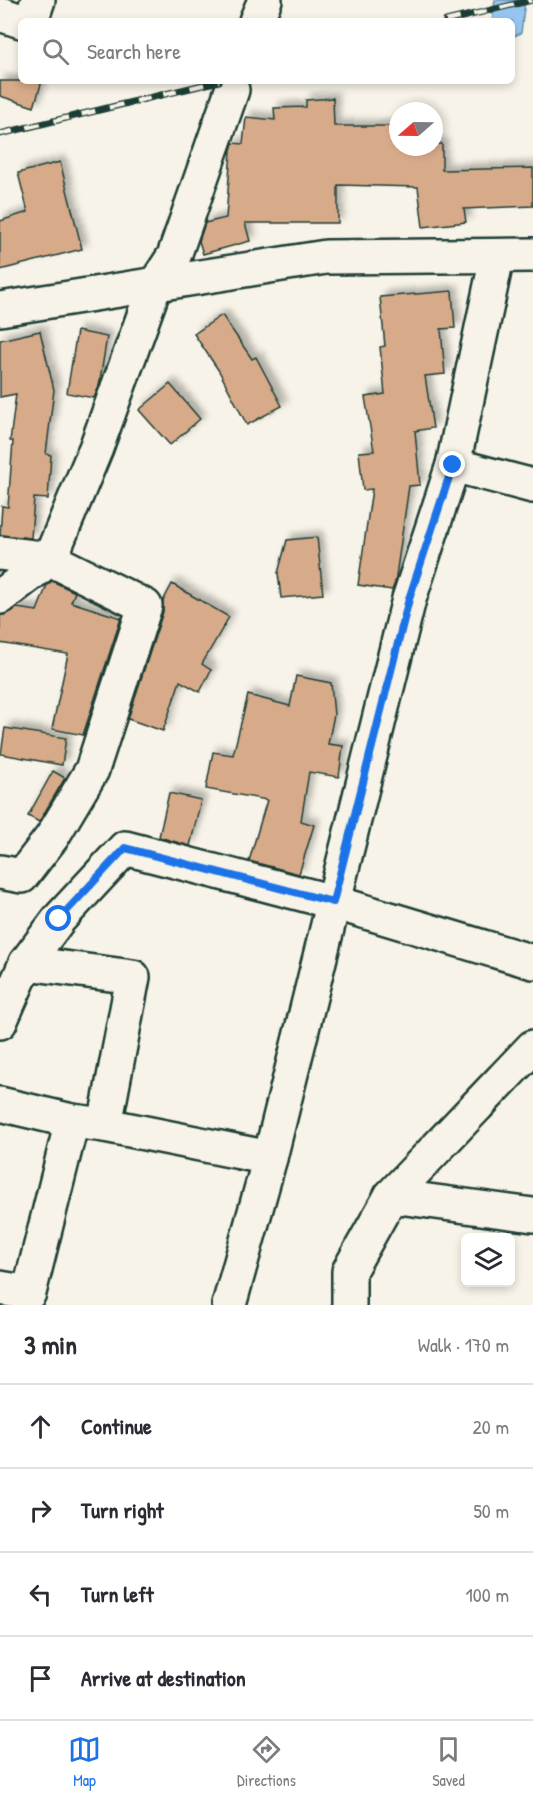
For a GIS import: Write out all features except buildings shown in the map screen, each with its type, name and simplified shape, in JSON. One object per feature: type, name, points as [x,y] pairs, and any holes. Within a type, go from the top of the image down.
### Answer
[{"type":"street","points":[[33,18],[38,0]]},
{"type":"street","points":[[257,18],[265,0]]},
{"type":"street","points":[[0,14],[18,20]]},
{"type":"street","points":[[0,597],[50,559],[96,448],[155,285],[174,256],[232,90]]},
{"type":"street","points":[[0,309],[326,257],[533,255]]},
{"type":"street","points":[[229,1305],[270,1158],[409,599],[453,465],[497,257]]},
{"type":"street","points":[[453,465],[533,486]]},
{"type":"street","points":[[0,553],[50,559],[145,606],[92,770],[52,837],[22,876],[0,872]]},
{"type":"street","points":[[0,1022],[26,963],[59,919],[125,848],[333,902],[533,962]]},
{"type":"street","points":[[26,963],[133,977],[105,1125]]},
{"type":"street","points":[[349,1305],[349,1270],[391,1196],[533,1047]]},
{"type":"street","points":[[0,1104],[72,1121],[105,1125],[270,1158]]},
{"type":"street","points":[[0,1288],[29,1293],[72,1121]]},
{"type":"street","points":[[391,1196],[533,1215]]},
{"type":"water","points":[[495,0],[525,0],[521,33],[515,36],[515,18],[492,18]]},
{"type":"railway","points":[[458,18],[532,0]]},
{"type":"railway","points":[[0,134],[207,84]]},
{"type":"route","points":[[59,919],[125,848],[333,902],[409,599],[453,465]]}]
